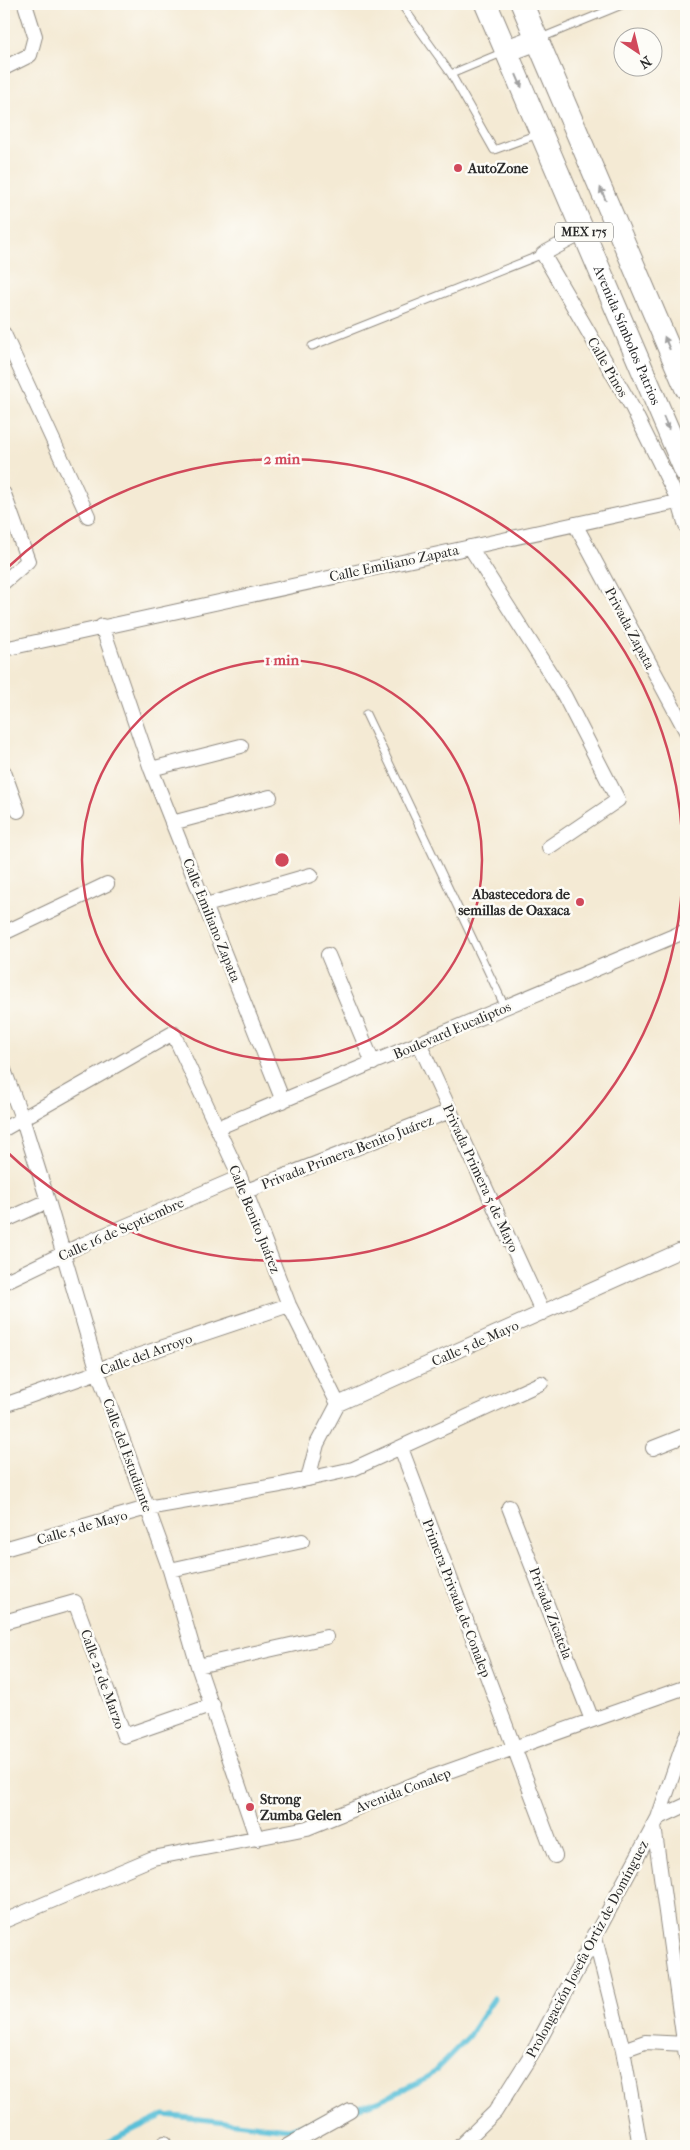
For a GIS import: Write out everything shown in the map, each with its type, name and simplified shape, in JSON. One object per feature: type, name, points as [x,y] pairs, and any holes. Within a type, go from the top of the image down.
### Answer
[{"type":"main road","name":"Avenida Símbolos Patrios","points":[[486,4],[686,472]]},
{"type":"main road","name":"MEX 175","points":[[522,4],[686,388]]},
{"type":"main road","points":[[506,51],[538,39]]},
{"type":"street","points":[[4,68],[30,55],[35,36],[24,4]]},
{"type":"street","points":[[543,254],[584,232]]},
{"type":"street","name":"Calle Pinos","points":[[543,254],[632,407],[682,501],[686,526]]},
{"type":"street","points":[[4,334],[88,516]]},
{"type":"street","points":[[4,494],[28,561],[4,582]]},
{"type":"street","name":"Calle Emiliano Zapata","points":[[4,649],[102,626],[682,501]]},
{"type":"street","name":"Privada Zapata","points":[[574,524],[686,731]]},
{"type":"street","points":[[470,547],[564,694],[618,800],[549,847]]},
{"type":"street","name":"Calle Emiliano Zapata","points":[[102,626],[151,769],[283,1101]]},
{"type":"street","points":[[151,769],[241,746]]},
{"type":"street","points":[[4,772],[18,811]]},
{"type":"street","points":[[172,823],[270,797]]},
{"type":"street","points":[[206,905],[311,875]]},
{"type":"street","points":[[4,934],[107,884]]},
{"type":"street","name":"Boulevard Eucaliptos","points":[[217,1128],[686,931]]},
{"type":"street","points":[[328,955],[373,1063]]},
{"type":"street","name":"Calle Benito Juárez","points":[[23,1121],[173,1033],[240,1177],[244,1192],[289,1305],[338,1404]]},
{"type":"street","name":"Privada Primera 5 de Mayo","points":[[420,1043],[543,1313]]},
{"type":"street","name":"Calle del Estudiante","points":[[4,1070],[23,1121],[48,1201],[98,1372],[170,1570],[198,1666],[213,1705],[257,1839]]},
{"type":"street","name":"Privada Primera Benito Juárez","points":[[244,1192],[450,1111]]},
{"type":"street","points":[[4,1130],[23,1121]]},
{"type":"street","name":"Calle 16 de Septiembre","points":[[4,1282],[62,1254],[240,1177]]},
{"type":"street","points":[[4,1221],[48,1201]]},
{"type":"street","name":"Calle 5 de Mayo","points":[[338,1404],[686,1248]]},
{"type":"street","name":"Calle del Arroyo","points":[[4,1405],[98,1372],[110,1365],[289,1305]]},
{"type":"street","name":"Calle 5 de Mayo","points":[[4,1549],[147,1508],[353,1469],[541,1383]]},
{"type":"street","points":[[308,1479],[317,1444],[338,1404]]},
{"type":"street","points":[[653,1448],[686,1435]]},
{"type":"street","name":"Primera Privada de Conalep","points":[[400,1448],[555,1856]]},
{"type":"street","name":"Privada Zicatela","points":[[509,1507],[592,1720]]},
{"type":"street","points":[[170,1570],[302,1541]]},
{"type":"street","name":"Calle 21 de Marzo","points":[[4,1622],[75,1602],[124,1736],[213,1705]]},
{"type":"street","points":[[198,1666],[326,1637]]},
{"type":"street","name":"Avenida Conalep","points":[[4,1921],[153,1858],[307,1828],[432,1777],[686,1687]]},
{"type":"street","name":"Prolongación Josefa Ortiz de Domínguez","points":[[460,2146],[495,2112],[536,2047],[594,1934],[656,1822],[686,1736]]},
{"type":"street","points":[[622,2050],[645,2042],[686,2048],[656,1822],[686,1805]]},
{"type":"street","points":[[594,1934],[622,2050],[640,2146]]},
{"type":"street","points":[[287,2146],[350,2111]]},
{"type":"lane","points":[[401,4],[451,74],[494,150],[541,133]]},
{"type":"lane","points":[[538,39],[624,4]]},
{"type":"lane","points":[[451,74],[506,51]]},
{"type":"lane","points":[[312,346],[543,254]]},
{"type":"lane","points":[[366,714],[506,1007]]},
{"type":"waterway","points":[[350,2110],[378,2101],[428,2078],[468,2037],[494,1998]]},
{"type":"waterway","points":[[100,2146],[164,2115],[289,2129],[328,2117]]},
{"type":"place","name":"AutoZone","points":[[458,168]]},
{"type":"place","name":"Abastecedora de semillas de Oaxaca","points":[[580,902]]},
{"type":"place","name":"Strong Zumba Gelen","points":[[250,1807]]}]
